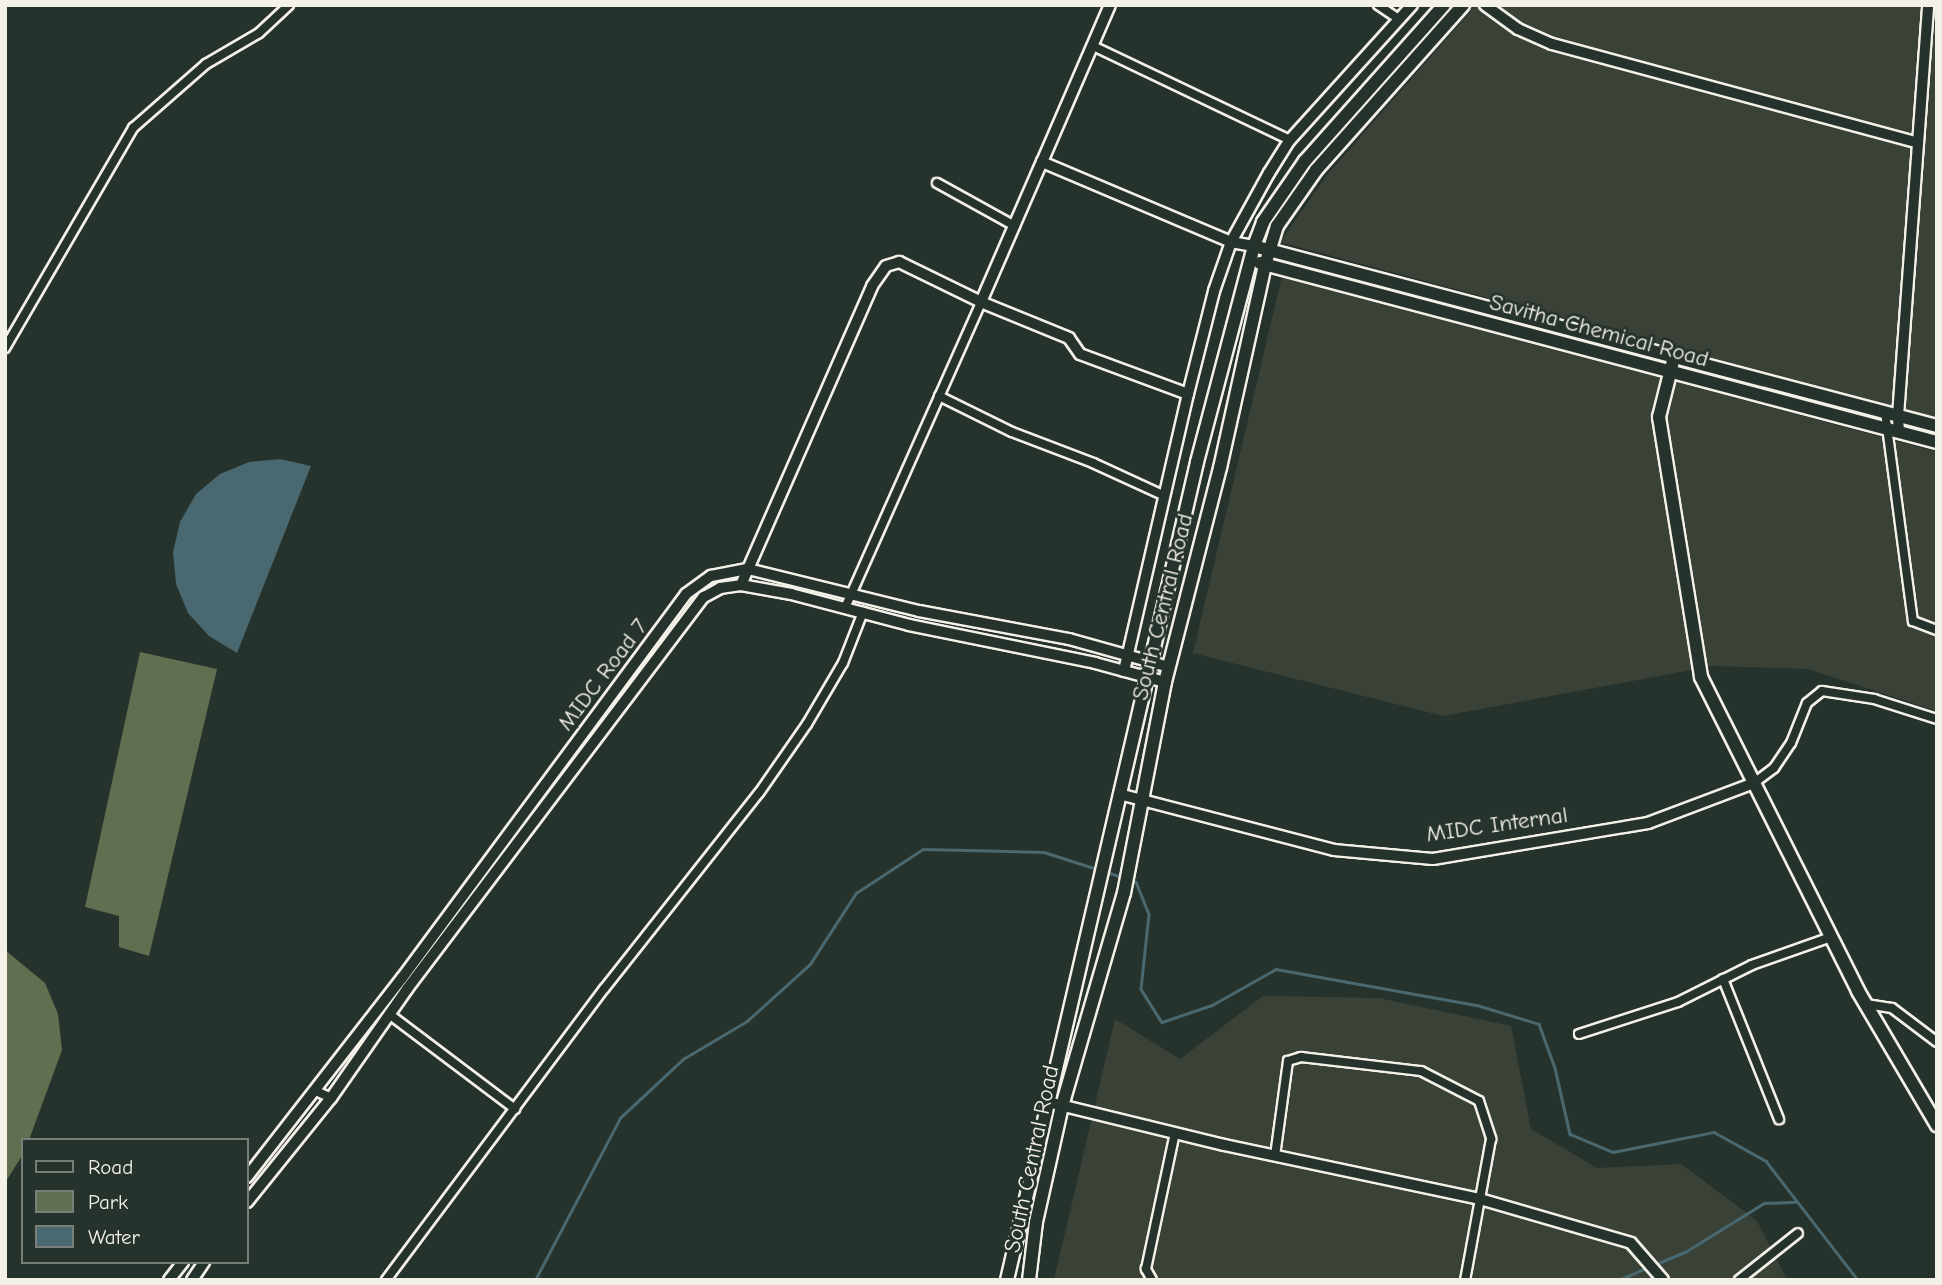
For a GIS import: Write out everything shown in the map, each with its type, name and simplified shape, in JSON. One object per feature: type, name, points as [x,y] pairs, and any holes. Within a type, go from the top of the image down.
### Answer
[{"type":"main road","name":"South Central Road","points":[[1007,1280],[1197,463],[1254,246],[1263,222],[1305,161],[1444,5]]},
{"type":"main road","name":"South Central Road","points":[[1029,1280],[1036,1222],[1062,1106],[1126,879],[1168,667],[1220,468],[1265,265],[1277,226],[1316,170],[1463,5]]},
{"type":"main road","name":"Savitha Chemical Road","points":[[1254,246],[1937,426]]},
{"type":"main road","name":"Savitha Chemical Road","points":[[1250,261],[1937,442]]},
{"type":"main road","points":[[1674,357],[1659,417],[1701,677],[1866,1004],[1937,1125]]},
{"type":"street","points":[[5,348],[133,128],[206,64],[259,33],[289,5]]},
{"type":"street","points":[[845,608],[1111,5]]},
{"type":"street","points":[[1378,5],[1399,19]]},
{"type":"street","points":[[1124,671],[1188,394],[1214,291],[1231,242],[1290,140],[1412,5]]},
{"type":"street","points":[[1485,5],[1518,29],[1552,44],[1918,143]]},
{"type":"street","points":[[1928,5],[1918,143],[1891,414],[1913,621],[1937,630]]},
{"type":"street","points":[[1093,46],[1290,140]]},
{"type":"street","points":[[1042,162],[1231,242],[1254,246]]},
{"type":"street","points":[[937,183],[1015,226]]},
{"type":"street","points":[[741,585],[872,286],[886,266],[899,262],[981,302],[1069,338],[1080,354],[1188,394]]},
{"type":"street","points":[[939,396],[1012,432],[1093,463],[1163,495]]},
{"type":"street","name":"MIDC Road 7","points":[[248,1176],[316,1091],[485,867],[686,594],[710,576],[748,569],[851,595],[1069,639],[1168,667]]},
{"type":"street","name":"MIDC Road 7","points":[[248,1201],[331,1098],[389,1014],[704,597],[720,589],[741,585],[1165,682]]},
{"type":"street","points":[[386,1280],[767,781],[843,663],[863,612]]},
{"type":"street","points":[[653,641],[663,651]]},
{"type":"street","points":[[1754,783],[1774,768],[1791,743],[1807,703],[1822,691],[1874,699],[1937,719]]},
{"type":"street","name":"MIDC Internal","points":[[1119,794],[1334,849],[1433,859],[1648,823],[1754,783]]},
{"type":"street","points":[[485,867],[496,875]]},
{"type":"street","points":[[1579,1034],[1678,1002],[1752,965],[1831,937]]},
{"type":"street","points":[[1723,979],[1779,1119]]},
{"type":"street","points":[[1866,1004],[1892,1007],[1937,1042]]},
{"type":"street","points":[[389,1014],[515,1109]]},
{"type":"street","points":[[1275,1156],[1288,1060],[1301,1057],[1343,1060],[1421,1071],[1479,1101],[1491,1139],[1465,1280]]},
{"type":"street","points":[[316,1091],[331,1098]]},
{"type":"street","points":[[1048,1102],[1275,1156],[1480,1199],[1631,1243],[1663,1280]]},
{"type":"street","points":[[1152,1280],[1146,1269],[1175,1133]]},
{"type":"street","points":[[1738,1280],[1798,1233]]},
{"type":"street","points":[[169,1280],[181,1264]]},
{"type":"street","points":[[192,1280],[203,1264]]},
{"type":"shaded area","points":[[1476,5],[1937,5],[1937,418],[1280,242],[1327,175]]},
{"type":"shaded area","points":[[1282,276],[1937,452],[1937,711],[1808,669],[1713,666],[1443,716],[1193,653]]},
{"type":"shaded area","points":[[1263,996],[1379,998],[1511,1026],[1531,1129],[1597,1168],[1681,1164],[1757,1221],[1787,1280],[1054,1280],[1115,1019],[1180,1059]]},
{"type":"green space","points":[[140,652],[217,669],[149,956],[119,947],[119,916],[85,907]]},
{"type":"green space","points":[[5,950],[45,983],[58,1014],[62,1050],[30,1138],[21,1138],[21,1157],[5,1183]]},
{"type":"water","points":[[280,459],[311,466],[237,653],[209,636],[188,613],[176,584],[173,552],[180,522],[196,494],[220,474],[249,462]]},
{"type":"waterway","points":[[535,1280],[620,1118],[683,1059],[747,1021],[810,964],[856,893],[923,849],[1044,852],[1097,869]]},
{"type":"waterway","points":[[1107,872],[1124,878]]},
{"type":"waterway","points":[[1130,880],[1136,882],[1149,914],[1141,989],[1162,1022],[1212,1005],[1276,969],[1477,1005],[1539,1024],[1555,1068],[1570,1134],[1613,1152],[1714,1132],[1766,1161],[1858,1280]]},
{"type":"waterway","points":[[1654,1265],[1685,1252],[1764,1203],[1796,1202]]},
{"type":"waterway","points":[[1619,1280],[1648,1267]]}]
